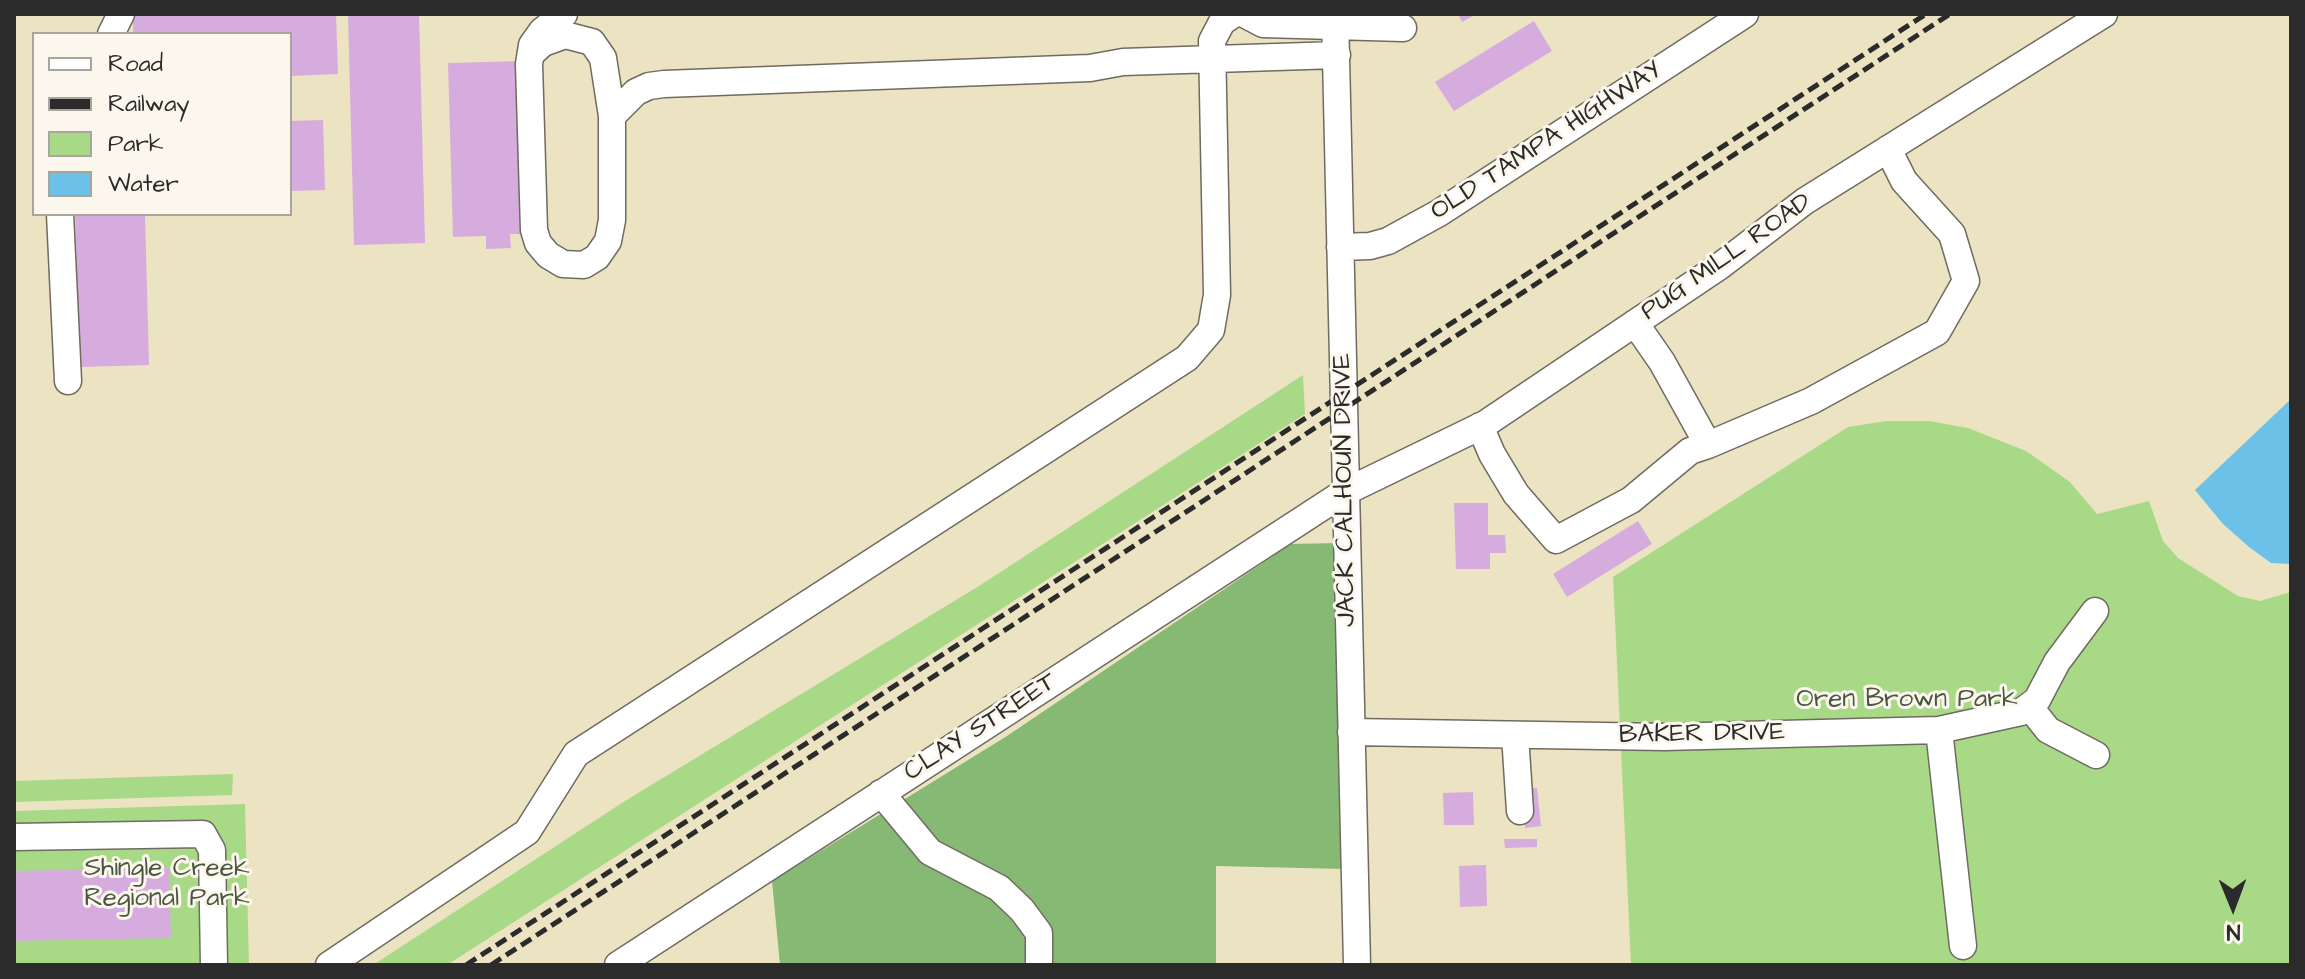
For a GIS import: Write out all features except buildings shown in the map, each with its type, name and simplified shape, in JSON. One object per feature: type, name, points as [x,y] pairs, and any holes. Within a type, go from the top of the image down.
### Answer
[{"type":"street","points":[[112,32],[121,14]]},
{"type":"street","points":[[531,54],[555,37],[565,35],[592,42],[603,58],[612,116],[612,220],[608,241],[597,257],[584,265],[563,264],[548,255],[538,243],[534,230],[529,64],[532,45],[542,31],[564,14]]},
{"type":"street","points":[[329,965],[527,832],[576,754],[1187,358],[1211,330],[1217,295],[1212,41],[1215,30],[1234,14]]},
{"type":"street","points":[[1244,14],[1263,24],[1335,20],[1403,28]]},
{"type":"street","name":"OLD TAMPA HIGHWAY","points":[[1340,247],[1370,246],[1388,241],[1439,213],[1717,21],[1745,14]]},
{"type":"street","name":"PUG MILL ROAD","points":[[1345,492],[1480,426],[1720,266],[1805,201],[2104,14]]},
{"type":"street","name":"JACK CALHOUN DRIVE","points":[[1335,20],[1357,965]]},
{"type":"street","points":[[612,116],[623,102],[649,86],[1090,68],[1123,62],[1337,55]]},
{"type":"street","points":[[1480,426],[1492,454],[1516,494],[1556,540],[1631,500],[1690,451],[1811,401],[1937,332],[1966,281],[1952,234],[1904,181],[1888,149]]},
{"type":"street","points":[[60,216],[68,381]]},
{"type":"street","points":[[1635,323],[1662,362],[1708,445]]},
{"type":"street","name":"CLAY STREET","points":[[618,965],[1345,492]]},
{"type":"street","points":[[2095,611],[2057,662],[2037,700],[2029,706],[2048,730],[2096,755]]},
{"type":"street","name":"BAKER DRIVE","points":[[1351,732],[1664,737],[1939,730],[2021,712],[2029,706]]},
{"type":"street","points":[[1939,730],[1963,946]]},
{"type":"street","points":[[1515,735],[1520,811]]},
{"type":"street","points":[[881,793],[930,852],[999,888],[1022,910],[1039,933],[1039,965]]},
{"type":"street","points":[[14,837],[203,834],[212,850],[214,965]]},
{"type":"green space","points":[[1303,375],[1305,414],[447,965],[373,965],[625,801],[979,586]]},
{"type":"green space","name":"Oren Brown Park","points":[[1886,421],[1929,421],[1968,428],[2026,451],[2070,482],[2097,514],[2149,501],[2163,541],[2178,558],[2238,596],[2260,601],[2291,592],[2291,965],[1631,965],[1613,577],[1848,427]]},
{"type":"green space","points":[[1337,543],[1345,869],[1216,866],[1216,965],[780,965],[772,881],[1007,736],[1291,544]]},
{"type":"green space","points":[[233,774],[232,795],[14,802],[14,781]]},
{"type":"green space","name":"Shingle Creek Regional Park","points":[[245,804],[249,965],[14,965],[14,811]]},
{"type":"water","points":[[2291,399],[2291,564],[2271,563],[2223,524],[2195,490]]},
{"type":"railway","points":[[466,965],[1926,14]]},
{"type":"railway","points":[[491,965],[1950,14]]}]
